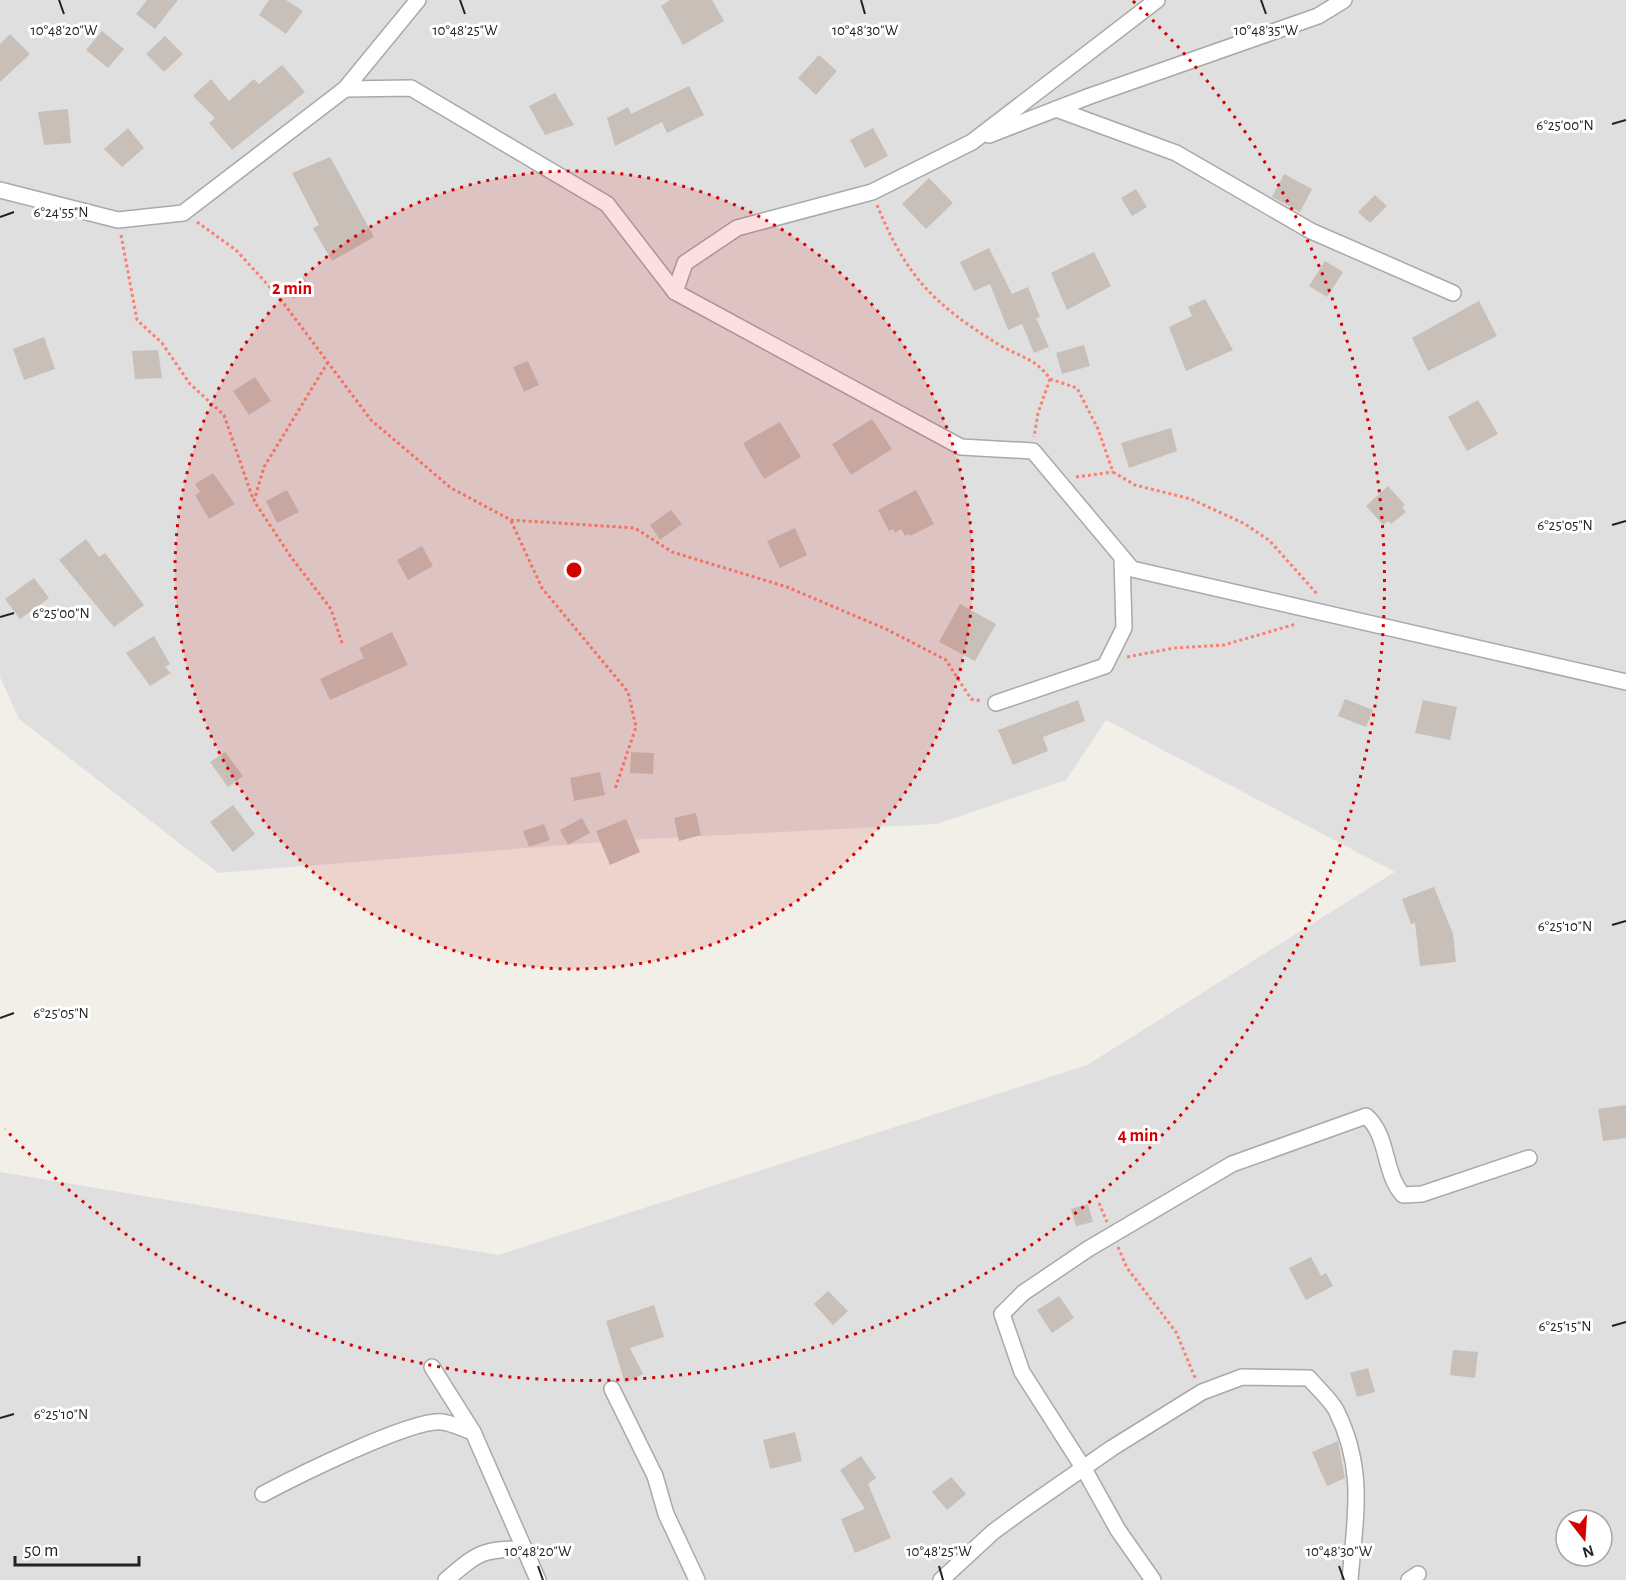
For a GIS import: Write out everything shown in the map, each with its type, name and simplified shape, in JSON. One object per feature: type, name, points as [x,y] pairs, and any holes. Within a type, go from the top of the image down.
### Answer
[{"type":"street","points":[[0,190],[118,220],[183,213],[345,89],[418,0]]},
{"type":"street","points":[[972,142],[1157,0]]},
{"type":"street","points":[[675,292],[685,263],[737,228],[872,192],[972,142],[1056,109],[1318,16],[1344,0]]},
{"type":"street","points":[[345,89],[411,88],[607,204],[675,292],[961,447],[1033,451],[1132,570],[1626,682]]},
{"type":"street","points":[[1056,109],[1176,153],[1311,231],[1453,293]]},
{"type":"street","points":[[996,703],[1106,666],[1124,628],[1122,558]]},
{"type":"street","points":[[1153,1580],[1118,1530],[1084,1469],[1022,1371],[1002,1314],[1023,1293],[1113,1235],[1232,1164],[1366,1116],[1375,1124],[1395,1186],[1403,1195],[1422,1194],[1530,1158]]},
{"type":"street","points":[[432,1367],[473,1432],[538,1580]]},
{"type":"street","points":[[941,1580],[993,1532],[1084,1469],[1202,1392],[1242,1377],[1309,1378],[1335,1409],[1355,1460],[1358,1491],[1350,1580]]},
{"type":"street","points":[[612,1389],[655,1476],[666,1514],[697,1580]]},
{"type":"street","points":[[263,1494],[313,1468],[418,1426],[441,1421],[473,1432]]},
{"type":"street","points":[[446,1580],[476,1555],[491,1549],[524,1549]]},
{"type":"path","points":[[872,192],[891,238],[917,281],[955,316],[1000,346],[1041,366],[1050,380],[1077,388],[1098,429],[1113,472],[1135,485],[1191,499],[1245,524],[1270,542],[1318,595]]},
{"type":"path","points":[[183,213],[236,250],[279,297],[371,420],[451,488],[511,520],[635,528],[672,552],[787,587],[886,629],[946,660],[971,699],[996,703]]},
{"type":"path","points":[[118,220],[129,268],[137,320],[162,343],[190,384],[224,415],[254,501],[291,557],[331,609],[343,646]]},
{"type":"path","points":[[254,501],[264,466],[328,362]]},
{"type":"path","points":[[1033,451],[1038,413],[1050,380]]},
{"type":"path","points":[[1054,477],[1085,477],[1113,472]]},
{"type":"path","points":[[511,520],[542,588],[628,692],[636,727],[615,789]]},
{"type":"path","points":[[1106,666],[1132,655],[1174,648],[1224,645],[1298,623]]},
{"type":"path","points":[[1099,1203],[1127,1269],[1176,1332],[1202,1392]]},
{"type":"shaded area","points":[[0,0],[1626,0],[1626,1580],[0,1580],[0,1172],[499,1255],[1087,1065],[1395,872],[1106,720],[1066,780],[937,824],[626,840],[218,873],[19,719],[0,677]]},
{"type":"building","points":[[147,0],[178,0],[155,29],[136,14]]},
{"type":"building","points":[[269,0],[286,0],[303,11],[286,34],[259,15]]},
{"type":"building","points":[[670,0],[712,0],[724,21],[683,45],[661,6]]},
{"type":"building","points":[[102,31],[124,49],[108,68],[86,50]]},
{"type":"building","points":[[10,34],[30,54],[0,82],[0,44]]},
{"type":"building","points":[[165,36],[183,54],[164,72],[146,54]]},
{"type":"building","points":[[819,55],[837,71],[816,95],[798,78]]},
{"type":"building","points":[[282,65],[305,92],[232,150],[209,123],[215,118],[193,96],[211,79],[229,101],[254,79],[259,84]]},
{"type":"building","points":[[689,86],[704,115],[667,133],[662,122],[615,146],[607,118],[628,107],[631,114]]},
{"type":"building","points":[[555,93],[574,125],[545,135],[529,106]]},
{"type":"building","points":[[68,109],[71,143],[44,145],[38,112]]},
{"type":"building","points":[[128,128],[144,148],[122,167],[104,149]]},
{"type":"building","points":[[873,128],[888,156],[865,168],[850,140]]},
{"type":"building","points":[[330,157],[374,237],[332,261],[313,228],[319,225],[292,173]]},
{"type":"building","points":[[1284,174],[1312,189],[1300,212],[1272,197]]},
{"type":"building","points":[[929,178],[953,203],[926,229],[902,204]]},
{"type":"building","points":[[1136,189],[1147,207],[1132,216],[1121,198]]},
{"type":"building","points":[[1375,195],[1387,206],[1370,223],[1358,212]]},
{"type":"building","points":[[989,248],[1012,294],[1028,287],[1040,317],[1036,318],[1049,347],[1034,353],[1022,324],[1008,330],[990,284],[974,291],[960,262]]},
{"type":"building","points":[[1094,252],[1111,286],[1067,310],[1051,273]]},
{"type":"building","points":[[1325,261],[1343,272],[1327,297],[1309,286]]},
{"type":"building","points":[[304,278],[310,289],[293,299],[287,288]]},
{"type":"building","points":[[1205,299],[1233,350],[1186,371],[1169,327],[1192,316],[1188,307]]},
{"type":"building","points":[[1479,301],[1497,336],[1428,371],[1412,338]]},
{"type":"building","points":[[44,337],[55,369],[24,380],[13,349]]},
{"type":"building","points":[[1084,345],[1090,366],[1062,374],[1056,353]]},
{"type":"building","points":[[158,350],[162,378],[135,379],[132,351]]},
{"type":"building","points":[[528,361],[539,385],[524,392],[513,367]]},
{"type":"building","points":[[255,377],[271,401],[249,415],[233,391]]},
{"type":"building","points":[[1478,400],[1498,434],[1467,451],[1448,417]]},
{"type":"building","points":[[872,419],[892,449],[851,475],[832,444]]},
{"type":"building","points":[[780,422],[801,457],[764,479],[743,443]]},
{"type":"building","points":[[1171,428],[1177,451],[1129,468],[1121,443]]},
{"type":"building","points":[[213,473],[235,504],[209,519],[195,495],[200,492],[195,484]]},
{"type":"building","points":[[1388,486],[1405,505],[1402,507],[1406,512],[1391,524],[1388,521],[1383,525],[1366,506]]},
{"type":"building","points":[[287,490],[299,512],[277,523],[266,501]]},
{"type":"building","points":[[916,490],[934,524],[910,536],[909,534],[905,536],[901,529],[895,533],[893,529],[889,531],[878,510]]},
{"type":"building","points":[[671,510],[682,524],[660,540],[650,525]]},
{"type":"building","points":[[795,528],[807,555],[780,568],[767,541]]},
{"type":"building","points":[[86,539],[99,557],[105,553],[144,605],[114,627],[59,560]]},
{"type":"building","points":[[422,546],[433,566],[408,580],[397,560]]},
{"type":"building","points":[[34,578],[49,598],[20,619],[5,599]]},
{"type":"building","points":[[960,604],[996,624],[975,661],[939,642]]},
{"type":"building","points":[[392,632],[408,665],[330,700],[320,679],[364,658],[359,648]]},
{"type":"building","points":[[154,636],[170,664],[165,667],[171,673],[150,686],[126,653]]},
{"type":"building","points":[[1345,699],[1373,710],[1366,727],[1338,716]]},
{"type":"building","points":[[1078,700],[1085,721],[1043,737],[1048,751],[1013,765],[998,730]]},
{"type":"building","points":[[1423,700],[1457,707],[1450,740],[1415,733]]},
{"type":"building","points":[[225,752],[243,776],[228,787],[210,762]]},
{"type":"building","points":[[631,752],[654,753],[653,774],[630,773]]},
{"type":"building","points":[[600,772],[605,795],[574,801],[570,778]]},
{"type":"building","points":[[233,805],[255,834],[233,852],[210,822]]},
{"type":"building","points":[[696,813],[701,835],[679,841],[674,818]]},
{"type":"building","points":[[582,818],[590,833],[568,845],[560,830]]},
{"type":"building","points":[[626,819],[640,852],[610,865],[596,831]]},
{"type":"building","points":[[544,824],[550,840],[529,847],[523,831]]},
{"type":"building","points":[[1434,887],[1453,934],[1456,962],[1420,966],[1415,923],[1411,924],[1402,899]]},
{"type":"building","points":[[1626,1105],[1626,1138],[1603,1141],[1598,1109]]},
{"type":"building","points":[[1088,1204],[1093,1222],[1076,1226],[1071,1209]]},
{"type":"building","points":[[1311,1257],[1321,1276],[1326,1273],[1333,1286],[1306,1300],[1289,1268]]},
{"type":"building","points":[[828,1291],[848,1311],[833,1325],[814,1304]]},
{"type":"building","points":[[1059,1296],[1074,1318],[1052,1333],[1037,1310]]},
{"type":"building","points":[[654,1305],[664,1337],[630,1348],[643,1374],[625,1383],[606,1321]]},
{"type":"building","points":[[1453,1350],[1478,1352],[1475,1378],[1450,1375]]},
{"type":"building","points":[[1368,1368],[1375,1392],[1357,1397],[1350,1373]]},
{"type":"building","points":[[795,1432],[802,1461],[770,1469],[763,1440]]},
{"type":"building","points":[[1338,1441],[1345,1478],[1327,1486],[1312,1452]]},
{"type":"building","points":[[861,1456],[876,1478],[868,1484],[891,1538],[855,1553],[841,1519],[865,1509],[840,1470]]},
{"type":"building","points":[[951,1477],[966,1494],[947,1510],[932,1492]]}]
